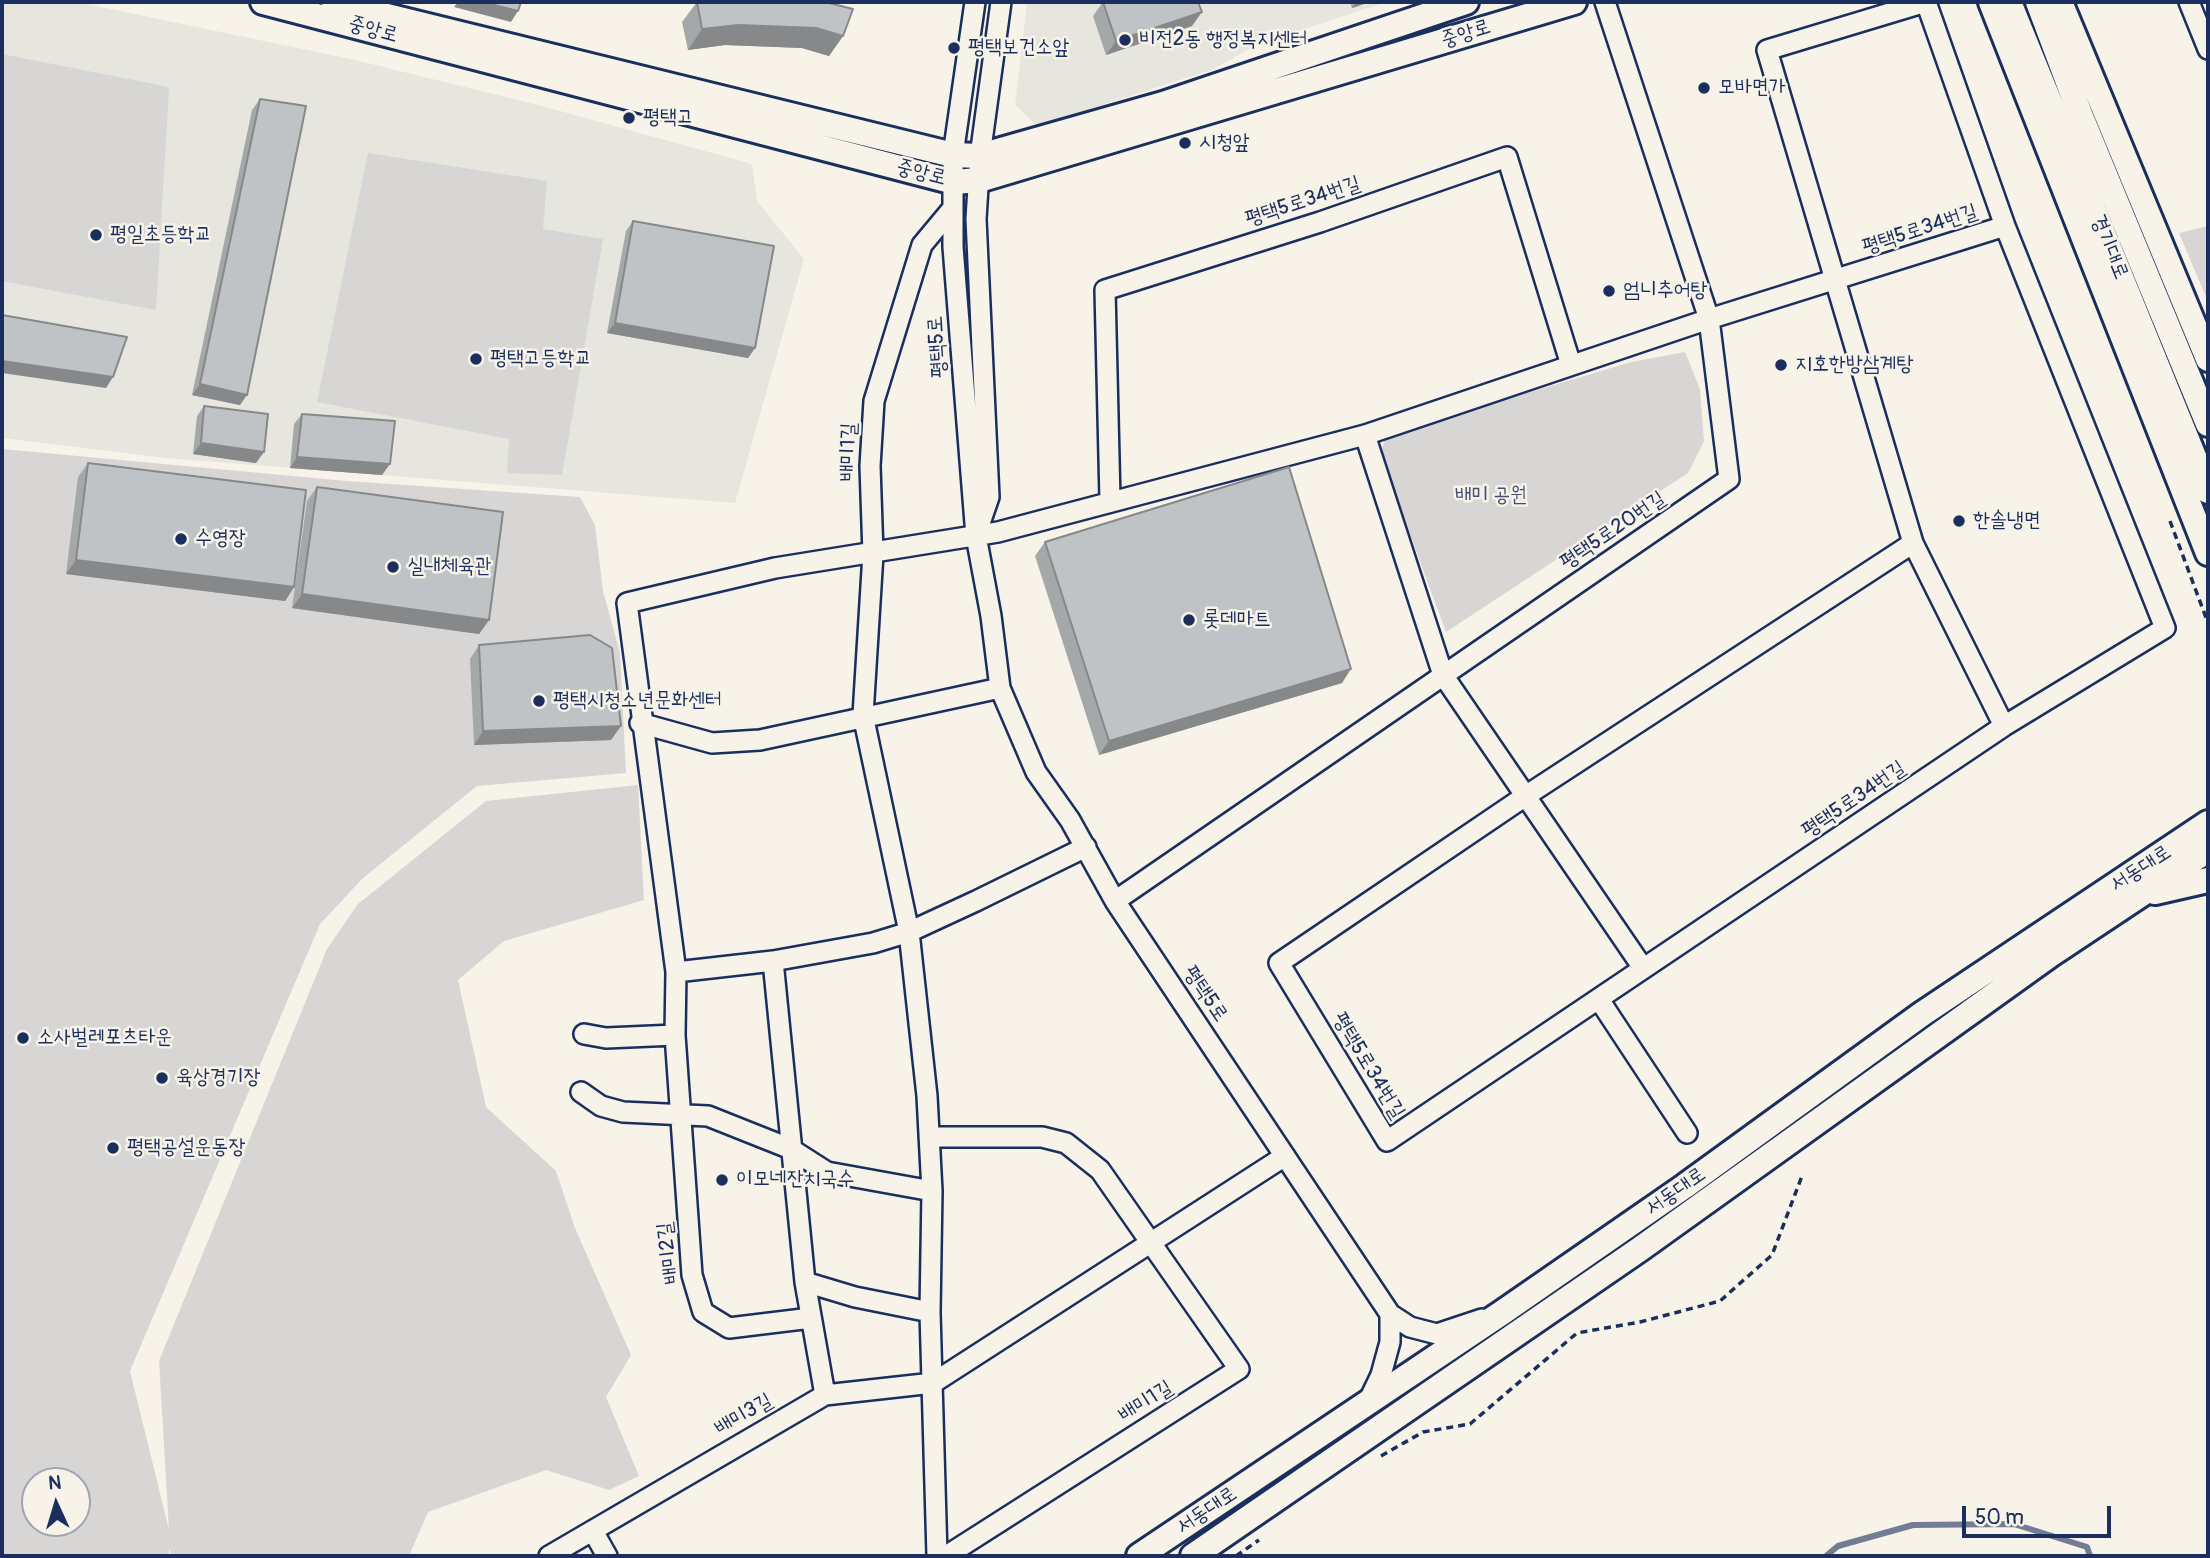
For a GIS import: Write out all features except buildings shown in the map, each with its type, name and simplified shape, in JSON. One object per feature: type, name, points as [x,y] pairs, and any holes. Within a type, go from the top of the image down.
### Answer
[{"type":"main road","name":"중앙로","points":[[263,2],[288,4],[954,182],[980,168],[1466,2]]},
{"type":"main road","name":"중앙로","points":[[330,2],[953,155],[980,168],[1574,2]]},
{"type":"main road","points":[[1991,2],[2208,553]]},
{"type":"main road","name":"경기대로","points":[[2009,2],[2208,491]]},
{"type":"main road","name":"경기대로","points":[[2038,2],[2080,114],[2208,424]]},
{"type":"main road","points":[[2060,2],[2208,359]]},
{"type":"main road","points":[[2165,854],[2208,809]]},
{"type":"main road","name":"서동대로","points":[[1142,1553],[1503,1312],[1685,1186],[1933,1006],[2208,823]]},
{"type":"main road","name":"서동대로","points":[[1193,1556],[1640,1249],[2134,898],[2208,850]]},
{"type":"main road","points":[[2134,898],[2208,880]]},
{"type":"street","name":"평택5로","points":[[975,2],[953,155],[952,209],[975,536],[991,616],[1000,688],[1036,772],[1086,847],[1115,901],[1390,1314]]},
{"type":"street","points":[[975,536],[989,497],[975,219],[1001,2]]},
{"type":"street","name":"평택5로20번길","points":[[1115,901],[1729,479],[1709,319],[1605,2]]},
{"type":"street","points":[[2004,726],[1913,543],[1767,50],[1926,2],[2005,226]]},
{"type":"street","points":[[2189,2],[2208,49]]},
{"type":"street","name":"평택5로34번길","points":[[1110,500],[1105,290],[1320,222],[1507,156],[1571,365]]},
{"type":"street","name":"배미1길","points":[[937,1556],[933,1520],[930,1312],[932,1191],[929,1137],[909,932],[863,715],[873,554],[870,466],[874,401],[922,245],[952,209]]},
{"type":"street","name":"평택5로34번길","points":[[627,603],[775,568],[975,536],[1365,435],[1709,319],[2005,226],[2165,628],[2004,726],[1643,968],[1600,1001],[1387,1141],[1279,963],[1524,797],[1913,543]]},
{"type":"street","points":[[1365,435],[1443,674],[1524,797],[1643,968]]},
{"type":"street","name":"배미2길","points":[[627,603],[640,723],[676,972],[675,1035],[692,1275],[703,1312],[729,1328],[811,1318]]},
{"type":"street","points":[[640,723],[712,743],[760,740],[863,715],[1000,688]]},
{"type":"street","points":[[676,972],[773,961],[873,943],[909,932],[1086,847]]},
{"type":"street","points":[[773,961],[805,1282],[825,1395]]},
{"type":"street","points":[[1600,1001],[1687,1133]]},
{"type":"street","points":[[584,1034],[606,1038],[675,1035]]},
{"type":"street","points":[[580,1092],[601,1106],[622,1112],[708,1116],[791,1149],[827,1171],[932,1191]]},
{"type":"street","name":"배미1길","points":[[929,1137],[1042,1137],[1066,1143],[1100,1170],[1239,1369],[946,1556]]},
{"type":"street","points":[[933,1383],[1285,1156]]},
{"type":"street","points":[[805,1282],[855,1297],[930,1312]]},
{"type":"street","points":[[1390,1314],[1410,1327],[1437,1334],[1503,1312]]},
{"type":"street","points":[[1369,1400],[1381,1375],[1390,1342],[1390,1314]]},
{"type":"street","name":"배미3길","points":[[549,1556],[825,1395],[933,1383]]},
{"type":"street","points":[[593,1531],[607,1556]]},
{"type":"path","points":[[1378,1458],[1423,1432],[1470,1424],[1577,1333],[1640,1322],[1720,1301],[1772,1255],[1802,1176]]},
{"type":"path","points":[[1236,1556],[1269,1533]]},
{"type":"shaded area","name":"평택고등학교","points":[[2,2],[77,2],[355,60],[542,106],[752,164],[757,201],[804,259],[735,503],[166,458],[2,438]]},
{"type":"shaded area","points":[[1027,2],[1386,2],[1254,46],[1214,69],[1037,126],[1015,105]]},
{"type":"green space","points":[[2,54],[169,87],[156,310],[2,281]]},
{"type":"green space","points":[[368,153],[547,181],[543,229],[603,239],[562,475],[507,473],[509,439],[317,402]]},
{"type":"green space","points":[[2208,226],[2208,302],[2179,233]]},
{"type":"green space","name":"배미 공원","points":[[1685,352],[1700,389],[1704,441],[1688,473],[1446,632],[1380,453],[1387,435],[1631,362]]},
{"type":"green space","name":"평택공설운동장","points":[[2,449],[347,481],[580,497],[595,525],[603,591],[620,653],[626,773],[477,786],[363,878],[320,924],[130,1371],[169,1530],[159,1361],[327,949],[358,904],[486,801],[638,785],[644,900],[504,941],[458,980],[486,1107],[556,1171],[575,1228],[631,1355],[606,1397],[639,1476],[609,1490],[546,1470],[428,1512],[409,1556],[171,1556],[170,1548],[168,1556],[2,1556]]},
{"type":"waterway","points":[[1826,1556],[1838,1546],[1913,1525],[2014,1524],[2087,1547],[2090,1556]]},
{"type":"place","name":"비전2동 행정복지센터","points":[[1125,40]]},
{"type":"place","name":"평택보건소앞","points":[[954,48]]},
{"type":"place","name":"모바면가","points":[[1704,88]]},
{"type":"place","name":"평택고","points":[[629,118]]},
{"type":"place","name":"시청앞","points":[[1185,143]]},
{"type":"place","name":"평일초등학교","points":[[96,235]]},
{"type":"place","name":"엄니추어탕","points":[[1609,291]]},
{"type":"place","name":"평택고등학교","points":[[476,359]]},
{"type":"place","name":"지호한방삼계탕","points":[[1781,365]]},
{"type":"place","name":"한솔냉면","points":[[1959,521]]},
{"type":"place","name":"수영장","points":[[181,539]]},
{"type":"place","name":"실내체육관","points":[[393,567]]},
{"type":"place","name":"롯데마트","points":[[1189,620]]},
{"type":"place","name":"평택시청소년문화센터","points":[[539,701]]},
{"type":"place","name":"소사벌레포츠타운","points":[[23,1038]]},
{"type":"place","name":"육상경기장","points":[[162,1078]]},
{"type":"place","name":"평택공설운동장","points":[[113,1148]]},
{"type":"place","name":"이모네잔치국수","points":[[722,1180]]}]
